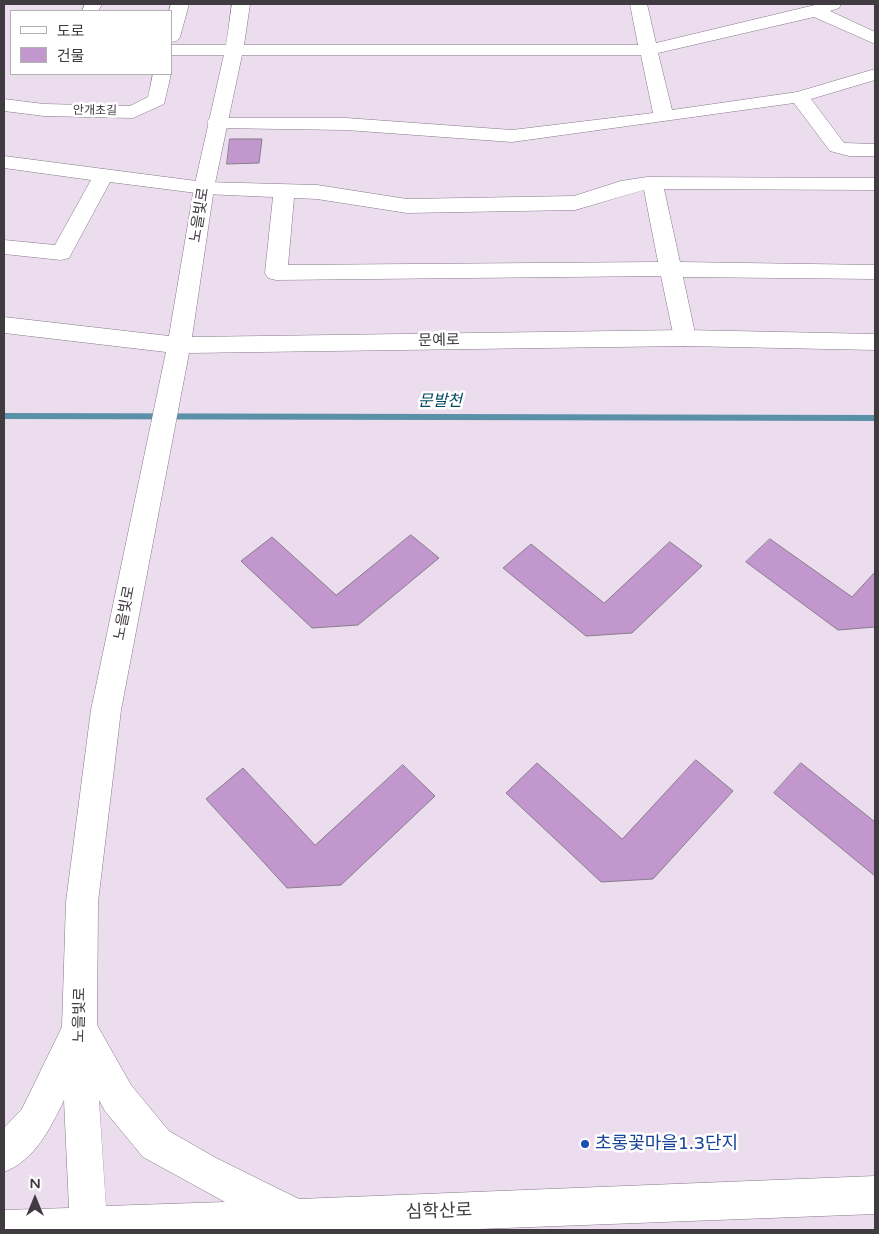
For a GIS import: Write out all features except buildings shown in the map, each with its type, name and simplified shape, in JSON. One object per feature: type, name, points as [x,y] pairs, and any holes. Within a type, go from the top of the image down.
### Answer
[{"type":"street","points":[[172,33],[180,4]]},
{"type":"street","name":"노을빛로","points":[[88,1227],[80,1028],[82,902],[106,710],[179,344],[204,188],[234,50],[241,4]]},
{"type":"street","points":[[638,4],[647,50],[664,117]]},
{"type":"street","points":[[172,50],[647,50],[816,11],[833,4]]},
{"type":"street","points":[[816,11],[875,39]]},
{"type":"street","points":[[217,122],[346,124],[512,136],[664,117],[799,97],[875,74]]},
{"type":"street","name":"안개초길","points":[[4,106],[44,110],[133,112],[157,100],[162,75]]},
{"type":"street","points":[[799,97],[837,147],[849,150],[875,150]]},
{"type":"street","points":[[4,162],[204,188],[317,192],[408,206],[559,204],[591,199],[628,186],[653,184],[875,184]]},
{"type":"street","points":[[4,247],[61,253],[104,175]]},
{"type":"street","points":[[653,184],[685,338]]},
{"type":"street","points":[[284,192],[276,273],[671,269],[875,272]]},
{"type":"street","name":"문예로","points":[[4,325],[179,344],[685,338],[875,342]]},
{"type":"street","points":[[4,1154],[35,1122],[80,1028]]},
{"type":"street","points":[[80,1028],[118,1098],[156,1144],[289,1224]]},
{"type":"street","name":"심학산로","points":[[4,1229],[289,1224],[875,1195]]},
{"type":"waterway","name":"문발천","points":[[4,416],[875,418]]},
{"type":"place","name":"초롱꽃마을1.3단지","points":[[585,1144]]}]
